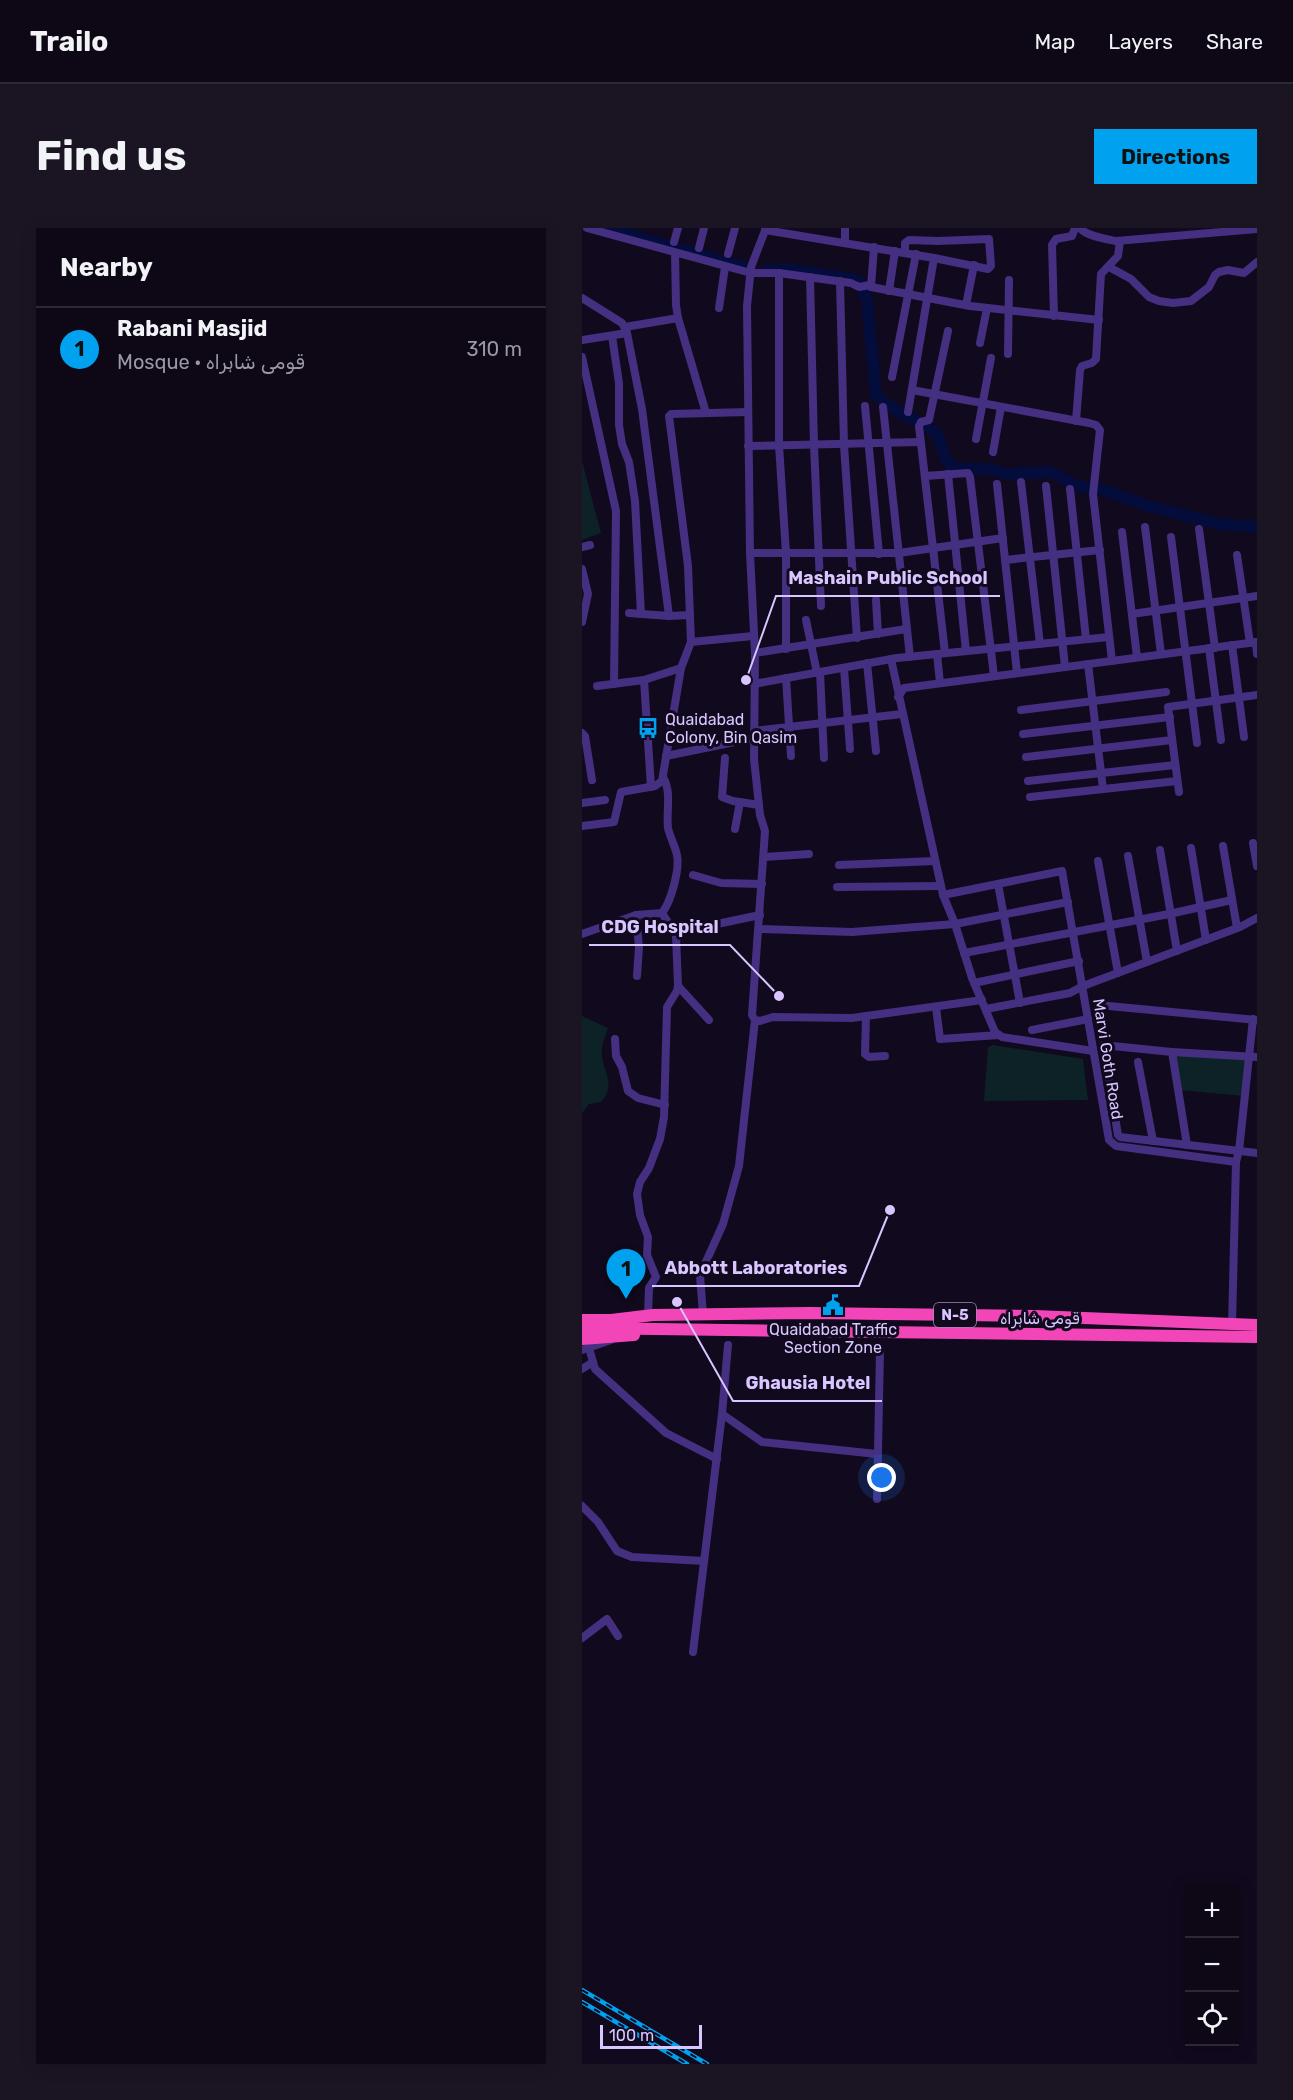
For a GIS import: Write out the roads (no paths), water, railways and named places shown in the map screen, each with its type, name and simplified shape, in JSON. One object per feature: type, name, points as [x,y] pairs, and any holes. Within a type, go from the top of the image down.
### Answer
[{"type":"highway","points":[[582,1312],[651,1315]]},
{"type":"highway","name":"قومی شاہراہ","points":[[609,1324],[651,1315],[810,1313],[1035,1316],[1257,1325]]},
{"type":"highway","name":"N-5","points":[[582,1320],[609,1324]]},
{"type":"highway","name":"قومی شاہراہ","points":[[609,1324],[656,1331],[1257,1336]]},
{"type":"highway","name":"N-5","points":[[582,1329],[609,1324]]},
{"type":"highway","points":[[584,1346],[656,1331]]},
{"type":"street","points":[[587,228],[725,267],[840,281],[1008,311],[1099,320]]},
{"type":"street","points":[[674,242],[678,228]]},
{"type":"street","points":[[699,248],[704,228]]},
{"type":"street","points":[[728,254],[735,228]]},
{"type":"street","points":[[845,228],[845,243]]},
{"type":"street","points":[[1054,316],[1052,245],[1056,239],[1072,236],[1075,228]]},
{"type":"street","points":[[1080,228],[1089,236],[1120,241],[1256,228]]},
{"type":"street","points":[[703,1315],[700,1275],[723,1224],[739,1166],[755,1020],[752,1015],[764,857],[765,831],[759,805],[754,734],[755,653],[747,412],[747,306],[751,270],[765,229],[904,253],[916,254],[988,269],[991,266],[989,239],[909,240],[905,241],[904,253]]},
{"type":"street","points":[[1076,421],[1080,370],[1082,366],[1096,359],[1101,274],[1118,256],[1120,241]]},
{"type":"street","points":[[865,286],[874,248]]},
{"type":"street","points":[[889,291],[895,251]]},
{"type":"street","points":[[675,253],[675,296],[678,318],[706,413]]},
{"type":"street","points":[[892,377],[916,254]]},
{"type":"street","points":[[908,412],[934,258]]},
{"type":"street","points":[[1109,267],[1131,279],[1149,297],[1159,301],[1183,304],[1191,302],[1204,292],[1219,272],[1228,270],[1244,273],[1257,262]]},
{"type":"street","points":[[966,305],[974,265]]},
{"type":"street","points":[[719,308],[725,267]]},
{"type":"street","points":[[779,273],[778,445],[786,553],[786,649]]},
{"type":"street","points":[[810,277],[821,606]]},
{"type":"street","points":[[1008,354],[1009,280]]},
{"type":"street","points":[[840,281],[844,445],[857,638]]},
{"type":"street","points":[[582,298],[626,330],[642,409],[669,616]]},
{"type":"street","points":[[980,343],[987,308]]},
{"type":"street","points":[[582,340],[612,336],[626,330],[678,318]]},
{"type":"street","points":[[940,683],[941,654],[933,549],[920,442],[920,424],[929,420],[948,331]]},
{"type":"street","points":[[612,336],[619,383],[619,425],[622,444],[629,462],[635,501],[641,614]]},
{"type":"street","points":[[582,357],[616,511],[614,684]]},
{"type":"street","points":[[976,440],[991,358]]},
{"type":"street","points":[[912,390],[1096,425],[1100,430],[1093,494],[1112,661]]},
{"type":"street","points":[[865,406],[879,554]]},
{"type":"street","points":[[883,407],[910,657]]},
{"type":"street","points":[[993,452],[1001,407]]},
{"type":"street","points":[[582,826],[614,822],[621,792],[651,787],[659,784],[663,777],[681,668],[691,642],[688,566],[669,416],[671,414],[747,412]]},
{"type":"street","points":[[748,446],[920,442]]},
{"type":"street","points":[[925,476],[968,473],[994,676]]},
{"type":"street","points":[[948,474],[966,651]]},
{"type":"street","points":[[1021,482],[1040,644]]},
{"type":"street","points":[[997,484],[1017,673]]},
{"type":"street","points":[[1046,486],[1065,667]]},
{"type":"street","points":[[1070,489],[1086,639]]},
{"type":"street","points":[[1144,527],[1161,654]]},
{"type":"street","points":[[1199,530],[1208,604],[1215,702],[1221,740]]},
{"type":"street","points":[[1122,532],[1137,657]]},
{"type":"street","points":[[1171,537],[1197,743]]},
{"type":"street","points":[[750,553],[899,553],[1003,538]]},
{"type":"street","points":[[1005,560],[1100,550]]},
{"type":"street","points":[[1237,555],[1243,598],[1257,654]]},
{"type":"street","points":[[582,569],[588,588],[582,622]]},
{"type":"street","points":[[1132,614],[1257,596]]},
{"type":"street","points":[[876,600],[878,634]]},
{"type":"street","points":[[629,613],[690,615]]},
{"type":"street","points":[[806,620],[819,672],[824,758]]},
{"type":"street","points":[[755,653],[906,629]]},
{"type":"street","points":[[691,642],[753,636]]},
{"type":"street","points":[[754,684],[891,659],[1109,637]]},
{"type":"street","points":[[898,697],[904,688],[1254,643]]},
{"type":"street","points":[[1232,645],[1244,737]]},
{"type":"street","points":[[891,659],[943,895],[974,982],[995,1032],[1002,1037],[1093,1052]]},
{"type":"street","points":[[867,663],[876,751]]},
{"type":"street","points":[[1088,664],[1103,789]]},
{"type":"street","points":[[597,686],[644,680],[681,668]]},
{"type":"street","points":[[844,668],[850,750]]},
{"type":"street","points":[[786,678],[791,756]]},
{"type":"street","points":[[644,680],[651,787]]},
{"type":"street","points":[[1021,710],[1166,692]]},
{"type":"street","points":[[1179,792],[1168,707],[1257,695]]},
{"type":"street","points":[[666,756],[789,726],[902,714]]},
{"type":"street","points":[[1023,734],[1170,717]]},
{"type":"street","points":[[582,733],[585,736],[592,780]]},
{"type":"street","points":[[1026,757],[1172,740]]},
{"type":"street","points":[[725,758],[721,796],[759,805]]},
{"type":"street","points":[[1028,781],[1175,765]]},
{"type":"street","points":[[662,913],[669,901],[678,867],[669,831],[667,789],[663,777]]},
{"type":"street","points":[[1030,797],[1177,781]]},
{"type":"street","points":[[582,803],[605,800]]},
{"type":"street","points":[[735,829],[740,802]]},
{"type":"street","points":[[1253,843],[1257,866]]},
{"type":"street","points":[[1223,846],[1238,928]]},
{"type":"street","points":[[1191,848],[1206,940]]},
{"type":"street","points":[[1160,850],[1177,951]]},
{"type":"street","points":[[764,857],[809,854]]},
{"type":"street","points":[[1128,856],[1147,962]]},
{"type":"street","points":[[839,865],[935,861]]},
{"type":"street","points":[[1098,861],[1118,973]]},
{"type":"street","name":"Marvi Goth Road","points":[[998,884],[1062,871],[1107,1136],[1112,1144],[1236,1162]]},
{"type":"street","points":[[693,875],[721,883],[762,884]]},
{"type":"street","points":[[943,895],[998,884],[1007,944],[1020,1003]]},
{"type":"street","points":[[837,887],[941,886]]},
{"type":"street","points":[[964,953],[1201,908],[1232,900]]},
{"type":"street","points":[[759,929],[852,932],[955,924],[1068,902]]},
{"type":"street","points":[[582,934],[636,915],[662,913]]},
{"type":"street","points":[[651,1315],[649,1288],[656,1277],[647,1255],[648,1237],[640,1215],[637,1194],[640,1182],[649,1168],[660,1139],[665,1105],[667,1007],[678,991],[676,935],[662,913]]},
{"type":"street","points":[[636,915],[639,947],[638,976]]},
{"type":"street","points":[[676,935],[678,932],[760,915]]},
{"type":"street","points":[[986,1010],[1070,993],[1083,986],[1238,928],[1257,918]]},
{"type":"street","points":[[974,982],[1079,961]]},
{"type":"street","points":[[678,986],[709,1020]]},
{"type":"street","points":[[755,1020],[760,1021],[772,1017],[852,1018],[982,1000]]},
{"type":"street","points":[[1098,1005],[1255,1019],[1253,1057],[1236,1162],[1232,1325]]},
{"type":"street","points":[[936,1007],[940,1039],[999,1035]]},
{"type":"street","points":[[866,1016],[865,1053],[869,1057],[885,1056]]},
{"type":"street","points":[[1032,1030],[1088,1019]]},
{"type":"street","points":[[615,1039],[616,1056],[622,1067],[628,1091],[638,1098],[665,1105]]},
{"type":"street","points":[[1253,1057],[1102,1045],[1120,1137],[1257,1153]]},
{"type":"street","points":[[1172,1052],[1187,1145]]},
{"type":"street","points":[[1138,1062],[1153,1141]]},
{"type":"street","points":[[693,1652],[717,1459],[728,1345]]},
{"type":"street","points":[[584,1346],[595,1369],[666,1433],[717,1459]]},
{"type":"street","points":[[877,1499],[880,1352]]},
{"type":"street","points":[[582,1369],[592,1362]]},
{"type":"street","points":[[722,1414],[762,1442],[877,1454]]},
{"type":"street","points":[[582,1506],[598,1522],[617,1551],[623,1555],[704,1561]]},
{"type":"street","points":[[582,1638],[607,1619],[618,1636]]},
{"type":"waterway","points":[[605,228],[747,268]]},
{"type":"waterway","points":[[767,270],[794,270],[856,280],[862,284],[867,301],[876,395],[886,404],[937,433],[946,460],[955,469],[990,469],[1006,474],[1051,472],[1076,486],[1101,489],[1145,505],[1219,524],[1257,527]]},
{"type":"railway","points":[[582,1990],[707,2064]]},
{"type":"railway","points":[[582,2002],[687,2064]]},
{"type":"place","name":"Mashain Public School","points":[[746,680]]},
{"type":"place","name":"Quaidabad Colony, Bin Qasim","points":[[648,728]]},
{"type":"place","name":"CDG Hospital","points":[[779,996]]},
{"type":"place","name":"Abbott Laboratories","points":[[890,1210]]},
{"type":"place","name":"Rabani Masjid","points":[[626,1299]]},
{"type":"place","name":"Ghausia Hotel","points":[[677,1302]]},
{"type":"place","name":"Quaidabad Traffic Section Zone","points":[[833,1305]]}]
